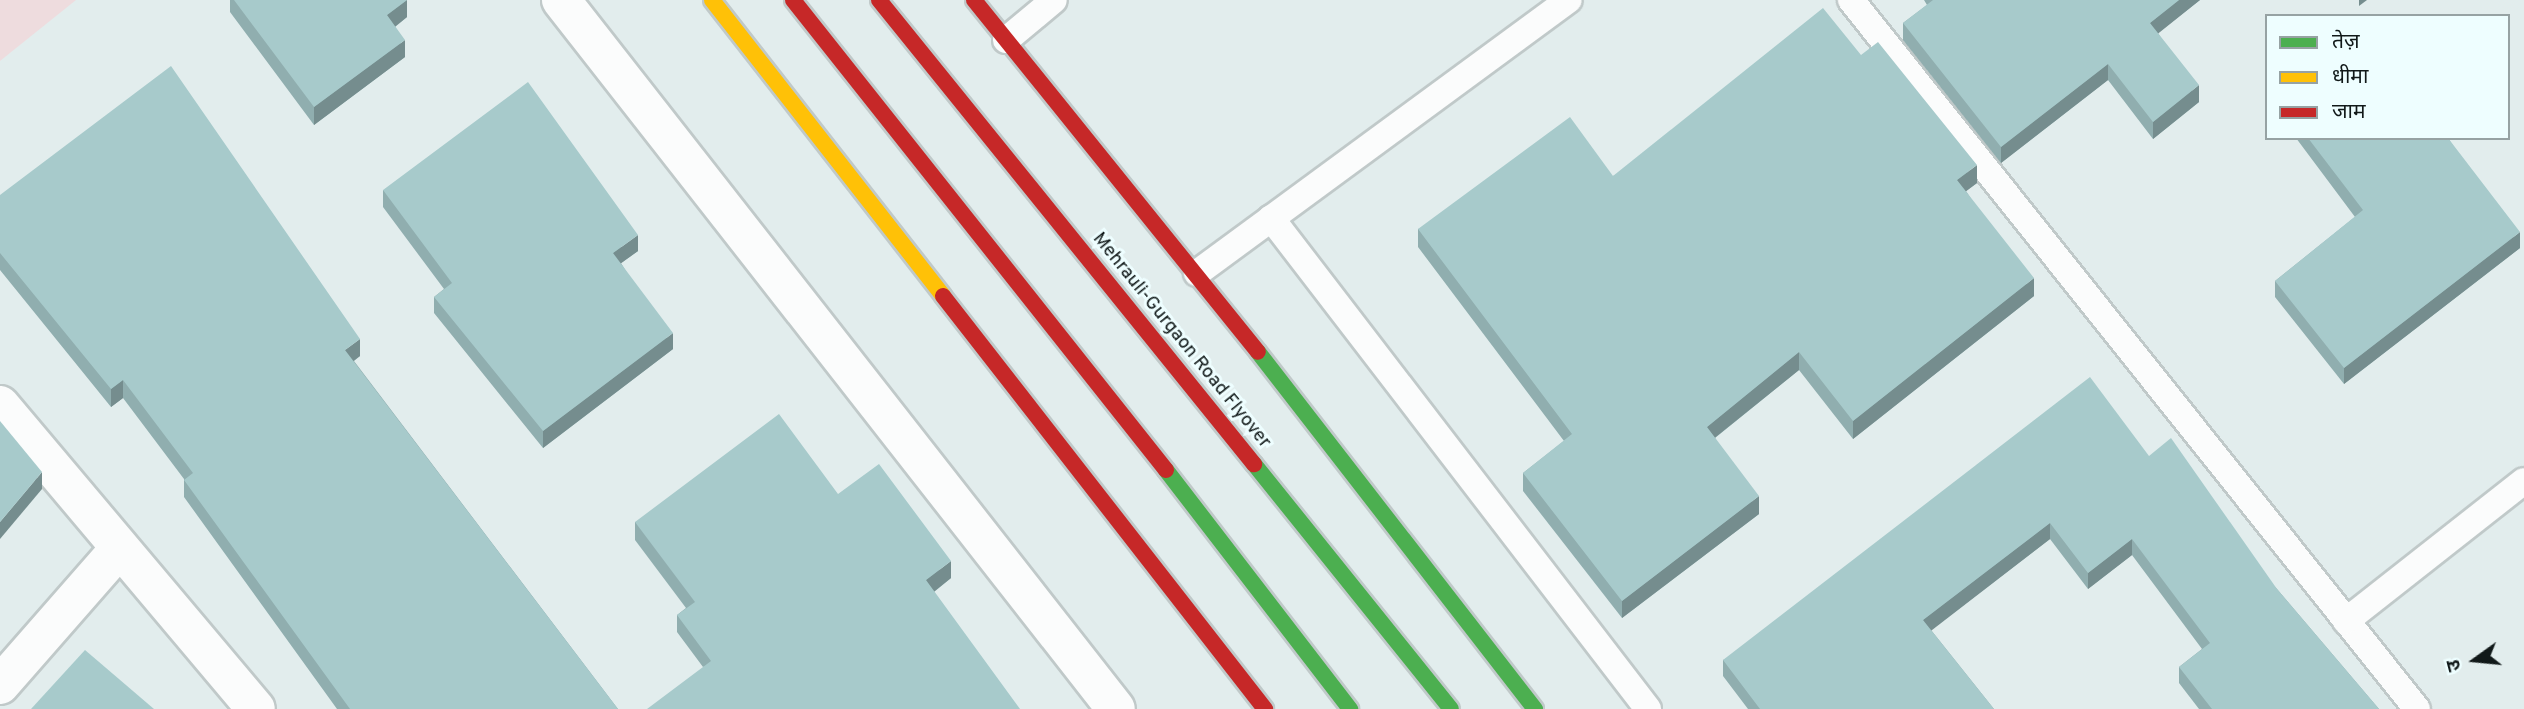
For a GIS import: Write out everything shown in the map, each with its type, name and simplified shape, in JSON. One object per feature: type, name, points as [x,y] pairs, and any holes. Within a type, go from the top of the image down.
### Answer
[{"type":"street","points":[[561,0],[1116,709]]},
{"type":"street","points":[[712,0],[1265,709]]},
{"type":"street","points":[[793,0],[1033,297],[1350,709]]},
{"type":"street","name":"Mehrauli-Gurgaon Road Flyover","points":[[878,0],[1451,709]]},
{"type":"street","points":[[974,0],[1197,273],[1535,709]]},
{"type":"street","points":[[0,405],[118,550],[256,709]]},
{"type":"street","points":[[0,685],[118,550]]},
{"type":"lane","points":[[1006,40],[1054,0]]},
{"type":"lane","points":[[1197,273],[1569,0]]},
{"type":"lane","points":[[1851,0],[2417,709]]},
{"type":"lane","points":[[1271,218],[1648,709]]},
{"type":"lane","points":[[2346,621],[2524,481]]},
{"type":"shaded area","points":[[0,0],[76,0],[0,61]]},
{"type":"building","points":[[234,0],[407,0],[387,15],[405,40],[314,107]]},
{"type":"building","points":[[1933,0],[2179,0],[2150,23],[2199,85],[2153,122],[2108,64],[2001,147],[1903,23]]},
{"type":"building","points":[[1823,8],[1861,55],[1878,42],[1977,165],[1957,180],[2034,278],[1853,421],[1799,352],[1707,427],[1759,496],[1622,601],[1523,473],[1572,434],[1418,229],[1570,117],[1613,176]]},
{"type":"building","points":[[171,66],[360,339],[345,350],[618,709],[350,709],[184,480],[193,473],[123,380],[111,389],[0,253],[0,195]]},
{"type":"building","points":[[528,82],[638,235],[613,253],[673,333],[543,431],[434,297],[452,283],[383,190]]},
{"type":"building","points":[[2310,140],[2450,140],[2520,232],[2344,368],[2275,281],[2363,210]]},
{"type":"building","points":[[2090,377],[2149,456],[2171,438],[2277,589],[2379,709],[2212,709],[2179,667],[2210,643],[2132,539],[2088,573],[2050,523],[1923,620],[1994,709],[1760,709],[1723,660]]},
{"type":"building","points":[[779,414],[838,494],[879,464],[951,561],[926,580],[1020,709],[647,709],[711,661],[677,615],[695,602],[635,522]]},
{"type":"building","points":[[0,421],[42,472],[0,522]]},
{"type":"building","points":[[85,650],[154,709],[31,709]]},
{"type":"traffic: fast","points":[[1258,352],[1535,709]]},
{"type":"traffic: fast","points":[[1254,464],[1451,709]]},
{"type":"traffic: fast","points":[[1166,470],[1350,709]]},
{"type":"traffic: slow","points":[[712,0],[943,296]]},
{"type":"traffic: jam","points":[[793,0],[1166,470]]},
{"type":"traffic: jam","points":[[879,0],[1254,464]]},
{"type":"traffic: jam","points":[[974,0],[1258,352]]},
{"type":"traffic: jam","points":[[943,296],[1265,709]]}]
